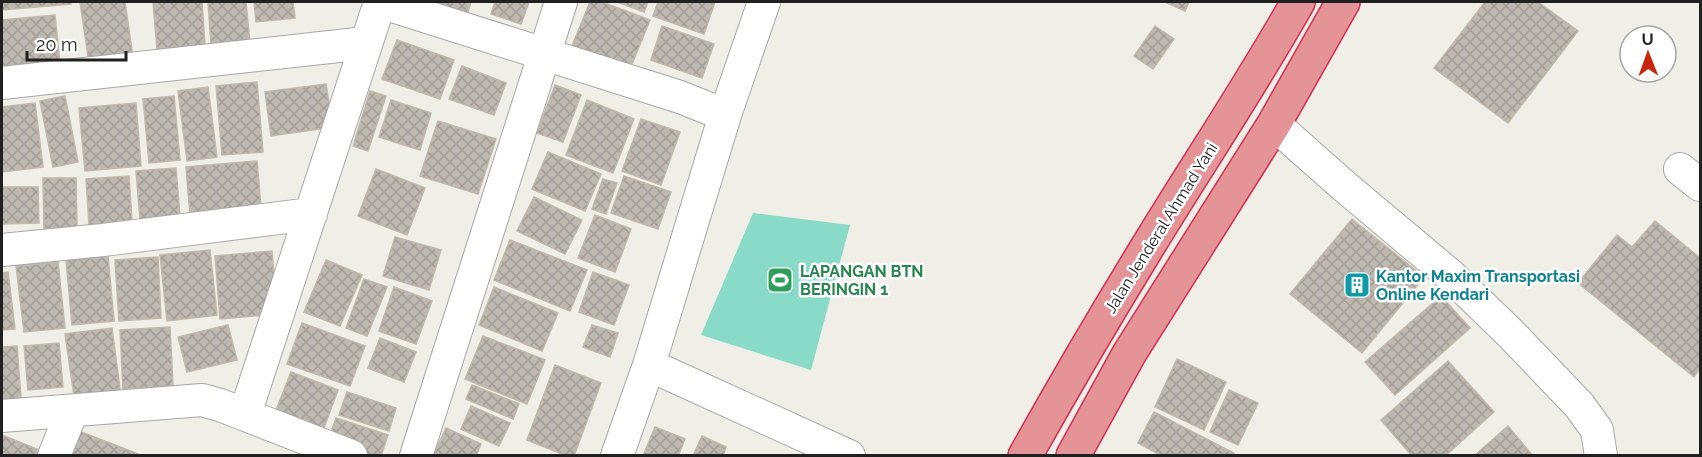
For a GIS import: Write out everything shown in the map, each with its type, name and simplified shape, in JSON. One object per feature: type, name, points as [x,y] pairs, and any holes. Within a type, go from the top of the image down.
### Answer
[{"type":"highway","points":[[1296,5],[1301,18],[1314,24],[1336,14]]},
{"type":"highway","name":"Jalan Jenderal Ahmad Yani","points":[[1025,456],[1066,382],[1146,249],[1203,162],[1296,5]]},
{"type":"highway","points":[[1073,456],[1129,354],[1274,124],[1336,14]]},
{"type":"highway","points":[[1240,101],[1274,124]]},
{"type":"street","points":[[245,414],[380,2],[680,97],[725,115]]},
{"type":"street","points":[[416,456],[561,2]]},
{"type":"street","points":[[617,456],[649,365],[725,115],[764,2]]},
{"type":"street","points":[[2,82],[366,43]]},
{"type":"street","points":[[1274,124],[1450,274],[1511,334],[1579,405],[1597,430],[1600,456]]},
{"type":"street","points":[[2,250],[310,214]]},
{"type":"street","points":[[649,365],[849,456]]},
{"type":"street","points":[[2,416],[202,400],[245,414],[351,456]]},
{"type":"street","points":[[54,456],[72,411]]},
{"type":"shaded area","name":"LAPANGAN BTN BERINGIN 1","points":[[753,213],[850,225],[811,370],[701,335]]},
{"type":"building","points":[[2,2],[70,2],[71,4],[2,10]]},
{"type":"building","points":[[80,2],[125,2],[133,57],[89,63]]},
{"type":"building","points":[[153,2],[202,2],[205,45],[157,49]]},
{"type":"building","points":[[208,2],[246,2],[250,43],[211,46]]},
{"type":"building","points":[[254,2],[293,2],[295,18],[256,22]]},
{"type":"building","points":[[423,2],[471,2],[467,15]]},
{"type":"building","points":[[495,2],[529,2],[521,24],[491,14]]},
{"type":"building","points":[[590,2],[602,2],[650,20],[630,69],[572,46]]},
{"type":"building","points":[[617,2],[648,2],[644,12]]},
{"type":"building","points":[[658,2],[715,2],[704,34],[653,16]]},
{"type":"building","points":[[1165,2],[1189,2],[1185,11]]},
{"type":"building","points":[[1485,2],[1538,2],[1578,31],[1508,123],[1434,68]]},
{"type":"building","points":[[55,15],[60,64],[2,70],[2,20]]},
{"type":"building","points":[[662,26],[714,44],[702,78],[651,60]]},
{"type":"building","points":[[1155,26],[1174,39],[1153,69],[1134,56]]},
{"type":"building","points":[[397,40],[454,60],[440,99],[382,79]]},
{"type":"building","points":[[462,66],[506,83],[494,115],[449,99]]},
{"type":"building","points":[[257,82],[263,152],[222,155],[216,86]]},
{"type":"building","points":[[326,84],[333,127],[271,136],[265,92]]},
{"type":"building","points":[[555,85],[581,95],[563,142],[537,133]]},
{"type":"building","points":[[208,87],[217,157],[187,161],[178,91]]},
{"type":"building","points":[[370,91],[386,96],[368,151],[353,146]]},
{"type":"building","points":[[65,96],[78,162],[53,167],[40,101]]},
{"type":"building","points":[[174,96],[180,160],[149,163],[143,99]]},
{"type":"building","points":[[391,100],[431,113],[420,150],[379,137]]},
{"type":"building","points":[[587,100],[634,119],[613,173],[566,155]]},
{"type":"building","points":[[35,103],[43,167],[2,172],[2,107]]},
{"type":"building","points":[[136,103],[141,166],[85,171],[79,108]]},
{"type":"building","points":[[641,119],[680,132],[661,185],[622,171]]},
{"type":"building","points":[[438,121],[496,139],[478,194],[420,176]]},
{"type":"building","points":[[548,152],[601,174],[585,211],[532,189]]},
{"type":"building","points":[[257,161],[261,207],[190,214],[186,167]]},
{"type":"building","points":[[176,168],[181,229],[141,232],[136,171]]},
{"type":"building","points":[[376,169],[425,188],[407,235],[358,216]]},
{"type":"building","points":[[129,176],[132,222],[89,225],[86,179]]},
{"type":"building","points":[[624,176],[671,192],[658,229],[611,213]]},
{"type":"building","points":[[43,178],[76,178],[77,228],[44,229]]},
{"type":"building","points":[[603,179],[617,183],[606,214],[592,209]]},
{"type":"building","points":[[2,187],[38,187],[39,223],[2,224]]},
{"type":"building","points":[[534,197],[582,220],[565,254],[517,231]]},
{"type":"building","points":[[595,215],[631,229],[615,272],[578,258]]},
{"type":"building","name":"Kantor Maxim Transportasi Online Kendari","points":[[1352,219],[1424,277],[1362,353],[1290,294]]},
{"type":"building","points":[[1655,221],[1700,258],[1700,368],[1694,377],[1578,283],[1617,235],[1632,247]]},
{"type":"building","points":[[395,237],[441,250],[429,290],[383,276]]},
{"type":"building","points":[[510,240],[587,270],[570,311],[494,280]]},
{"type":"building","points":[[210,250],[217,315],[167,321],[160,255]]},
{"type":"building","points":[[272,251],[277,314],[220,319],[215,256]]},
{"type":"building","points":[[108,256],[114,321],[72,325],[66,260]]},
{"type":"building","points":[[158,257],[161,318],[119,321],[115,260]]},
{"type":"building","points":[[326,260],[362,275],[340,326],[304,312]]},
{"type":"building","points":[[58,262],[65,328],[24,332],[16,266]]},
{"type":"building","points":[[8,272],[15,329],[2,330],[2,273]]},
{"type":"building","points":[[593,272],[629,285],[614,325],[579,312]]},
{"type":"building","points":[[364,279],[387,287],[367,336],[346,328]]},
{"type":"building","points":[[394,287],[432,301],[416,344],[379,331]]},
{"type":"building","points":[[494,287],[558,313],[542,351],[479,325]]},
{"type":"building","points":[[1441,296],[1470,328],[1395,395],[1365,362]]},
{"type":"building","points":[[302,323],[365,346],[350,386],[287,364]]},
{"type":"building","points":[[228,325],[237,360],[187,372],[178,337]]},
{"type":"building","points":[[592,325],[618,333],[610,357],[583,347]]},
{"type":"building","points":[[170,327],[173,386],[123,389],[120,330]]},
{"type":"building","points":[[112,328],[120,389],[74,396],[65,334]]},
{"type":"building","points":[[483,336],[545,360],[527,404],[465,379]]},
{"type":"building","points":[[380,338],[416,352],[404,382],[368,368]]},
{"type":"building","points":[[59,343],[63,387],[28,390],[24,346]]},
{"type":"building","points":[[17,346],[21,398],[2,400],[2,347]]},
{"type":"building","points":[[1177,359],[1226,382],[1204,430],[1155,407]]},
{"type":"building","points":[[1448,361],[1494,412],[1445,456],[1412,456],[1381,420]]},
{"type":"building","points":[[555,365],[601,383],[574,456],[567,456],[527,440]]},
{"type":"building","points":[[291,372],[338,390],[321,436],[273,418]]},
{"type":"building","points":[[472,385],[519,404],[513,419],[466,399]]},
{"type":"building","points":[[1229,390],[1258,403],[1238,445],[1210,432]]},
{"type":"building","points":[[347,392],[396,408],[389,431],[339,415]]},
{"type":"building","points":[[471,406],[510,423],[499,446],[461,429]]},
{"type":"building","points":[[1154,412],[1234,453],[1233,456],[1162,456],[1138,443]]},
{"type":"building","points":[[336,418],[388,435],[381,456],[372,456],[328,441]]},
{"type":"building","points":[[1508,426],[1533,456],[1474,456]]},
{"type":"building","points":[[655,427],[685,439],[678,456],[643,456]]},
{"type":"building","points":[[446,428],[481,444],[476,456],[433,456]]},
{"type":"building","points":[[79,431],[143,456],[70,456]]},
{"type":"building","points":[[2,435],[44,452],[43,456],[2,456]]},
{"type":"building","points":[[702,436],[726,447],[723,456],[693,456]]},
{"type":"place","name":"LAPANGAN BTN BERINGIN 1","points":[[780,280]]},
{"type":"place","name":"Kantor Maxim Transportasi Online Kendari","points":[[1357,285]]}]
